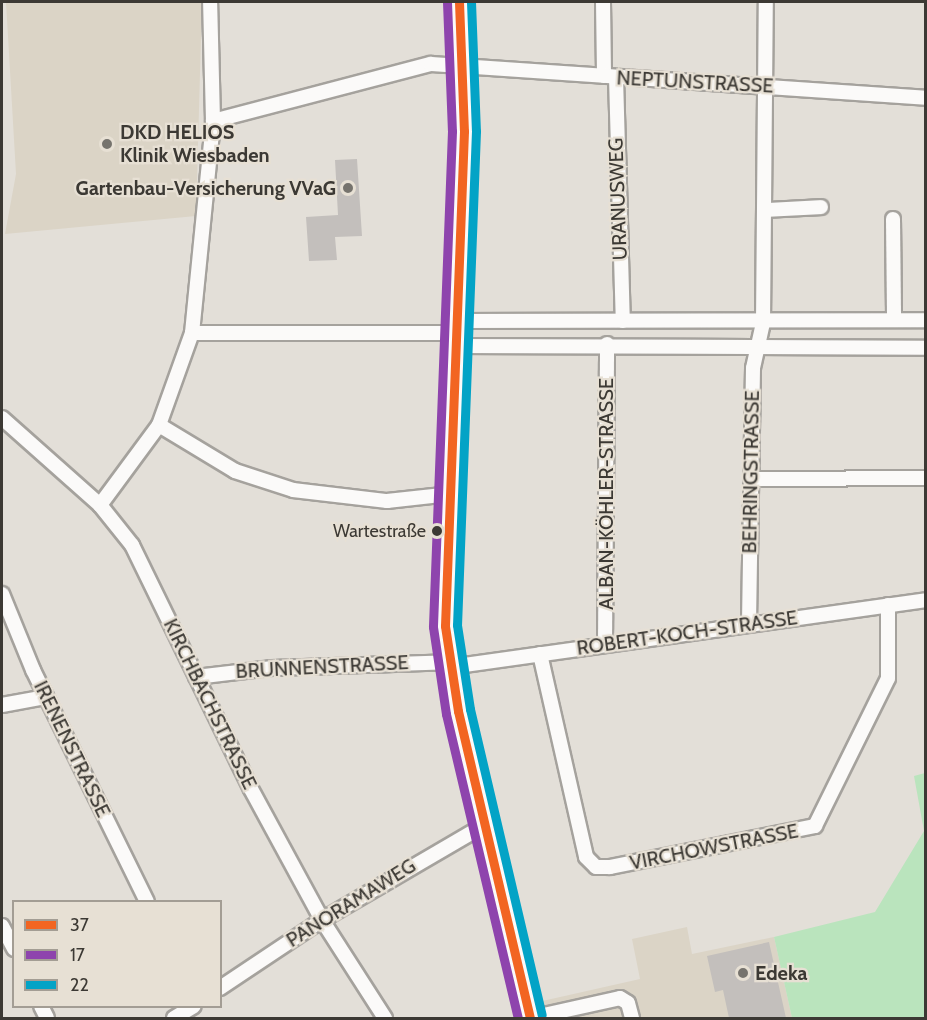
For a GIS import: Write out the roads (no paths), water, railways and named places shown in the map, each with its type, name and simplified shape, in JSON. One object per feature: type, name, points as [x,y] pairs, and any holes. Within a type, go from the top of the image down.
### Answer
[{"type":"main road","points":[[459,2],[465,65],[450,494],[449,665],[530,1018]]},
{"type":"street","points":[[100,505],[159,424],[192,333],[213,121],[210,2]]},
{"type":"street","name":"URANUSWEG","points":[[603,2],[610,76],[623,321]]},
{"type":"street","name":"BEHRINGSTRASSE","points":[[750,624],[756,347],[763,323],[766,210],[766,2]]},
{"type":"street","name":"NEPTUNSTRASSE","points":[[213,121],[431,64],[926,98]]},
{"type":"street","points":[[766,210],[821,207]]},
{"type":"street","points":[[893,219],[894,320]]},
{"type":"street","points":[[192,333],[456,333],[623,321],[763,323],[926,320]]},
{"type":"street","points":[[456,333],[607,345],[926,348]]},
{"type":"street","name":"ALBAN-KÖHLER-STRASSE","points":[[605,644],[607,345]]},
{"type":"street","name":"KIRCHBACHSTRASSE","points":[[2,418],[100,505],[132,545],[196,677],[322,920],[385,1018]]},
{"type":"street","points":[[159,424],[235,471],[293,490],[387,501],[450,494]]},
{"type":"street","points":[[752,479],[926,478]]},
{"type":"street","name":"IRENENSTRASSE","points":[[2,594],[46,697],[146,900]]},
{"type":"street","name":"ROBERT-KOCH-STRASSE","points":[[449,665],[926,600]]},
{"type":"street","name":"VIRCHOWSTRASSE","points":[[540,654],[586,857],[596,867],[610,867],[815,826],[888,678],[888,605]]},
{"type":"street","name":"BRUNNENSTRASSE","points":[[196,677],[263,668],[449,665]]},
{"type":"street","points":[[2,705],[46,697]]},
{"type":"street","name":"PANORAMAWEG","points":[[222,987],[322,920],[486,824]]},
{"type":"street","points":[[2,926],[12,945]]},
{"type":"street","points":[[530,1018],[620,998],[628,1003],[632,1018]]},
{"type":"street","points":[[174,1018],[192,1008]]},
{"type":"place","name":"DKD HELIOS Klinik Wiesbaden","points":[[107,144]]},
{"type":"place","name":"Gartenbau-Versicherung VVaG","points":[[348,188]]},
{"type":"place","name":"Wartestraße","points":[[437,531]]},
{"type":"place","name":"Edeka","points":[[743,973]]}]
